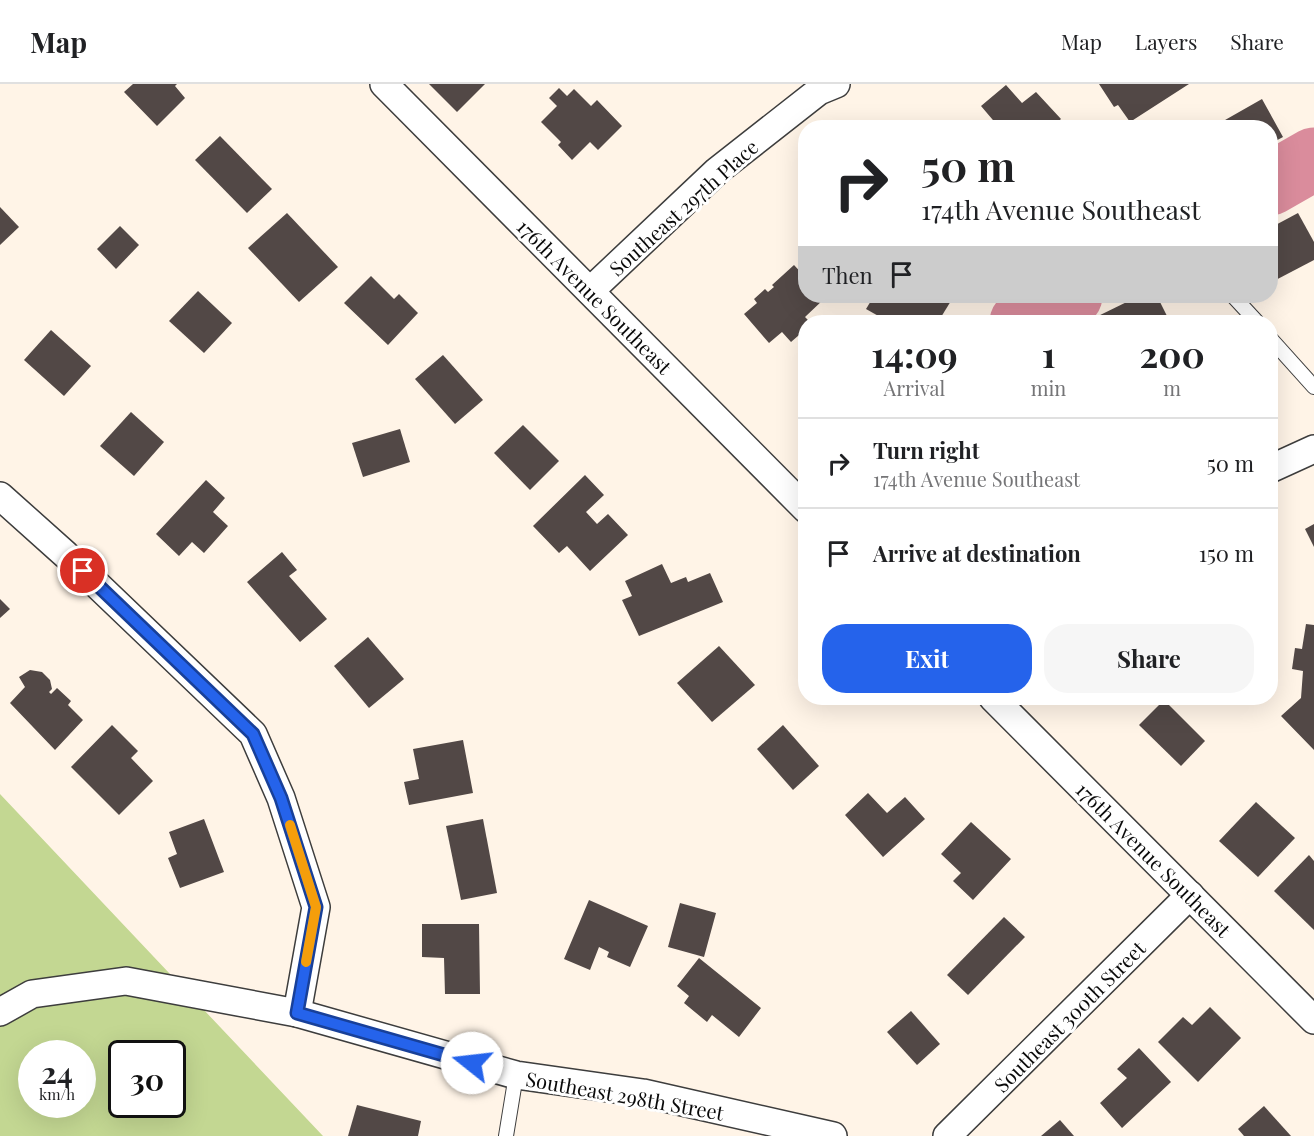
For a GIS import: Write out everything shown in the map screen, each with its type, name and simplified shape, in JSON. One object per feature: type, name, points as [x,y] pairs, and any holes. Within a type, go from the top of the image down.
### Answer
[{"type":"street","name":"176th Avenue Southeast","points":[[384,84],[798,500]]},
{"type":"street","name":"Southeast 297th Place","points":[[590,291],[717,171],[819,91],[836,84]]},
{"type":"street","points":[[1278,465],[1314,449]]},
{"type":"street","points":[[0,496],[66,555],[253,734],[281,798],[316,907],[297,1013]]},
{"type":"street","name":"176th Avenue Southeast","points":[[1012,705],[1190,895],[1314,1020]]},
{"type":"street","name":"Southeast 300th Street","points":[[947,1136],[1190,895]]},
{"type":"street","name":"Southeast 298th Street","points":[[0,1012],[32,994],[126,981],[297,1013],[516,1076],[643,1094],[833,1136]]},
{"type":"lane","points":[[1239,303],[1251,315]]},
{"type":"lane","points":[[1278,347],[1314,387]]},
{"type":"lane","points":[[506,1136],[516,1076]]},
{"type":"green space","points":[[0,794],[323,1136],[0,1136]]},
{"type":"building","points":[[133,84],[177,84],[175,86],[185,98],[157,126],[124,92]]},
{"type":"building","points":[[429,84],[485,84],[457,112]]},
{"type":"building","points":[[1099,84],[1189,84],[1133,120],[1129,120],[1118,105],[1114,107]]},
{"type":"building","points":[[1006,85],[1022,103],[1036,92],[1061,119],[993,120],[981,106]]},
{"type":"building","points":[[559,88],[567,96],[574,89],[591,106],[597,100],[622,126],[598,150],[590,142],[572,160],[558,145],[561,142],[541,122],[557,106],[549,98]]},
{"type":"building","points":[[1262,99],[1274,120],[1225,120]]},
{"type":"building","points":[[1278,128],[1283,137],[1278,140]]},
{"type":"building","points":[[220,136],[272,189],[247,213],[195,160]]},
{"type":"building","points":[[0,207],[19,227],[0,245]]},
{"type":"building","points":[[287,213],[338,267],[299,302],[248,248]]},
{"type":"building","points":[[1298,213],[1314,242],[1314,260],[1278,279],[1278,224]]},
{"type":"building","points":[[120,226],[139,245],[116,269],[97,249]]},
{"type":"building","points":[[794,265],[798,269],[798,303],[820,303],[807,315],[798,315],[798,336],[791,342],[782,332],[769,343],[744,314],[757,303],[754,299],[765,289],[768,292],[774,287],[772,285]]},
{"type":"building","points":[[371,276],[394,299],[399,294],[418,313],[388,345],[344,303]]},
{"type":"building","points":[[198,291],[232,323],[204,353],[169,321]]},
{"type":"building","points":[[870,303],[950,303],[942,315],[877,315],[866,309]]},
{"type":"building","points":[[1125,303],[1160,303],[1166,315],[1100,315]]},
{"type":"building","points":[[51,330],[91,366],[64,396],[24,360]]},
{"type":"building","points":[[443,355],[483,400],[455,424],[415,379]]},
{"type":"building","points":[[131,412],[164,442],[134,476],[100,446]]},
{"type":"building","points":[[523,425],[559,461],[530,490],[494,453]]},
{"type":"building","points":[[400,429],[410,462],[363,477],[352,443]]},
{"type":"building","points":[[585,475],[604,495],[586,512],[597,524],[608,514],[628,535],[590,571],[567,546],[559,553],[533,526]]},
{"type":"building","points":[[206,480],[225,498],[213,512],[228,526],[204,553],[192,542],[179,556],[156,534]]},
{"type":"building","points":[[1314,524],[1314,547],[1305,529]]},
{"type":"building","points":[[282,552],[297,570],[289,576],[327,619],[300,642],[247,582]]},
{"type":"building","points":[[662,564],[671,583],[686,577],[688,582],[710,573],[723,602],[639,636],[622,600],[632,596],[625,581]]},
{"type":"building","points":[[0,599],[10,609],[0,618]]},
{"type":"building","points":[[1306,624],[1314,625],[1314,750],[1281,716],[1301,698],[1303,671],[1292,669],[1295,648],[1302,649]]},
{"type":"building","points":[[368,637],[404,679],[369,708],[334,666]]},
{"type":"building","points":[[719,646],[755,685],[712,722],[677,683]]},
{"type":"building","points":[[30,670],[42,672],[50,680],[52,689],[49,692],[51,694],[57,688],[71,701],[68,705],[83,720],[55,750],[10,703],[25,687],[19,677]]},
{"type":"building","points":[[1159,705],[1169,705],[1205,741],[1181,766],[1139,725]]},
{"type":"building","points":[[112,725],[138,751],[131,758],[153,781],[119,815],[71,767]]},
{"type":"building","points":[[783,725],[819,766],[793,790],[757,749]]},
{"type":"building","points":[[463,740],[473,793],[409,805],[404,782],[419,779],[413,749]]},
{"type":"building","points":[[868,793],[887,813],[905,797],[925,819],[883,857],[845,815]]},
{"type":"building","points":[[1256,802],[1295,838],[1258,877],[1219,841]]},
{"type":"building","points":[[204,819],[224,872],[180,888],[168,858],[177,854],[169,832]]},
{"type":"building","points":[[483,819],[497,893],[461,900],[446,826]]},
{"type":"building","points":[[971,822],[1011,859],[973,900],[953,881],[961,873],[941,854]]},
{"type":"building","points":[[1309,855],[1314,861],[1314,930],[1274,891]]},
{"type":"building","points":[[589,900],[648,926],[630,967],[607,957],[609,952],[599,947],[590,970],[564,959]]},
{"type":"building","points":[[680,903],[716,913],[704,957],[668,947]]},
{"type":"building","points":[[1004,917],[1025,937],[968,995],[947,975]]},
{"type":"building","points":[[422,924],[479,924],[480,994],[445,994],[444,958],[422,957]]},
{"type":"building","points":[[699,958],[761,1008],[739,1037],[712,1015],[707,1022],[684,1003],[689,996],[677,986]]},
{"type":"building","points":[[1210,1007],[1241,1038],[1198,1082],[1158,1042],[1183,1017],[1192,1025]]},
{"type":"building","points":[[911,1011],[940,1044],[917,1065],[887,1032]]},
{"type":"building","points":[[1139,1048],[1171,1082],[1122,1128],[1100,1103],[1127,1078],[1117,1069]]},
{"type":"building","points":[[357,1105],[421,1121],[418,1136],[348,1136]]},
{"type":"building","points":[[1264,1106],[1291,1136],[1244,1136],[1238,1129]]},
{"type":"building","points":[[1060,1120],[1074,1136],[1041,1136]]},
{"type":"taxiway","points":[[1278,179],[1314,159]]},
{"type":"taxiway","points":[[1034,315],[1058,303]]},
{"type":"slow traffic","points":[[290,825],[316,907],[306,962]]},
{"type":"route","points":[[83,571],[253,734],[281,798],[316,907],[297,1013],[472,1063]]}]
